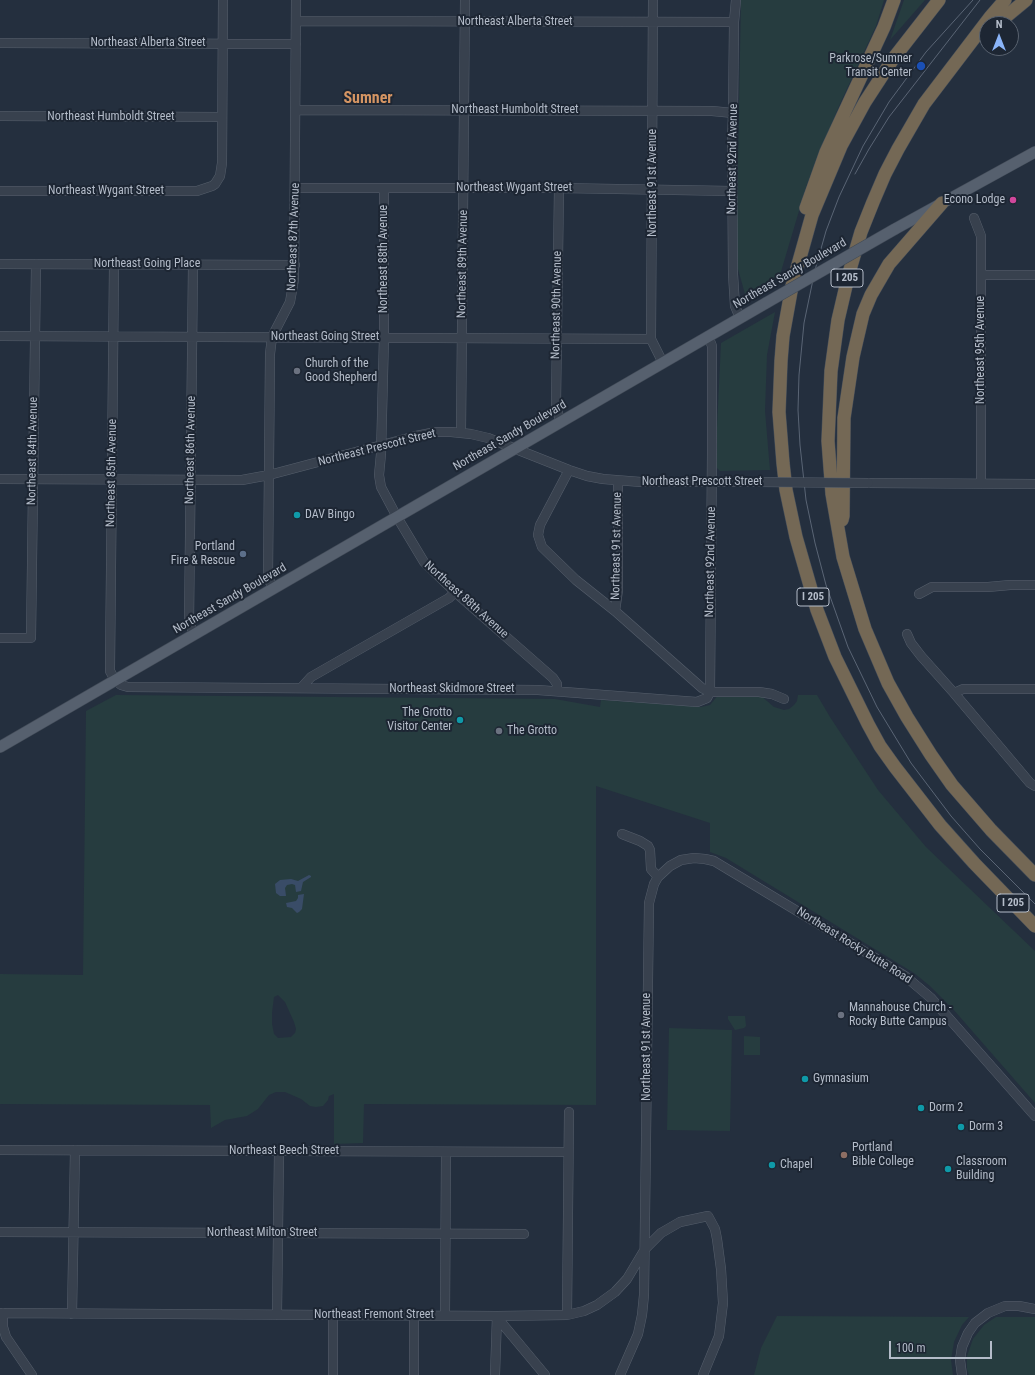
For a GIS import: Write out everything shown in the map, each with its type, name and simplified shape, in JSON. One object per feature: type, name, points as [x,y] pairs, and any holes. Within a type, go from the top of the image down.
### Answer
[{"type":"highway","points":[[798,263],[801,225],[817,176],[884,27],[894,0]]},
{"type":"highway","name":"I 205","points":[[939,0],[893,59],[865,102],[841,146],[812,215],[798,263],[787,312],[780,361],[780,438],[786,490],[802,561],[819,616],[845,680],[856,702],[880,746],[922,804],[974,863],[1035,926]]},
{"type":"highway","name":"I 205","points":[[1005,0],[991,16],[924,104],[891,162],[861,232],[848,273],[834,342],[828,441],[838,532],[849,579],[865,629],[888,683],[907,717],[952,785],[991,830],[1035,875]]},
{"type":"highway","points":[[1007,16],[1026,0]]},
{"type":"highway","points":[[963,52],[979,39]]},
{"type":"highway","points":[[838,532],[843,516],[843,443],[846,396],[857,335],[863,314],[879,279],[889,264],[909,240],[921,229],[942,203]]},
{"type":"main road","name":"Northeast Sandy Boulevard","points":[[0,747],[708,336],[1035,152]]},
{"type":"street","points":[[222,118],[223,0]]},
{"type":"street","name":"Northeast 87th Avenue","points":[[273,589],[268,577],[270,361],[272,337],[290,302],[295,265],[296,0]]},
{"type":"street","name":"Northeast 89th Avenue","points":[[461,432],[465,0]]},
{"type":"street","name":"Northeast 91st Avenue","points":[[653,0],[651,339],[663,363]]},
{"type":"street","name":"Northeast 92nd Avenue","points":[[736,0],[734,22],[734,114],[732,141],[733,274],[736,306],[740,318]]},
{"type":"street","name":"Northeast Alberta Street","points":[[296,21],[734,22]]},
{"type":"street","name":"Northeast Alberta Street","points":[[0,43],[296,44]]},
{"type":"street","name":"Northeast Humboldt Street","points":[[296,110],[653,110],[712,111],[734,114]]},
{"type":"street","name":"Northeast Humboldt Street","points":[[0,116],[222,118]]},
{"type":"street","name":"Northeast Wygant Street","points":[[0,191],[198,191],[212,186],[220,176],[222,163],[222,118]]},
{"type":"street","name":"Northeast Wygant Street","points":[[295,188],[559,188],[732,191]]},
{"type":"street","name":"Northeast 88th Avenue","points":[[384,188],[384,337],[379,469],[380,482],[397,517],[420,557],[455,592],[553,678],[557,690]]},
{"type":"street","name":"Northeast 90th Avenue","points":[[559,188],[556,404],[560,422]]},
{"type":"street","name":"Northeast 95th Avenue","points":[[974,218],[981,236],[981,484]]},
{"type":"street","name":"Northeast Going Place","points":[[0,264],[295,265]]},
{"type":"street","name":"Northeast 84th Avenue","points":[[0,638],[31,638],[36,264]]},
{"type":"street","name":"Northeast 85th Avenue","points":[[114,264],[110,672],[115,680]]},
{"type":"street","name":"Northeast 86th Avenue","points":[[193,264],[189,624],[195,634]]},
{"type":"street","points":[[981,275],[1035,275]]},
{"type":"street","name":"Northeast Going Street","points":[[0,336],[651,339]]},
{"type":"street","name":"Northeast 92nd Avenue","points":[[708,336],[712,346],[710,692]]},
{"type":"street","name":"Northeast Prescott Street","points":[[0,479],[242,480],[269,475],[427,434],[461,432],[488,438],[569,470],[594,478],[618,481],[1035,484]]},
{"type":"street","points":[[569,470],[540,525],[539,539],[542,547],[576,580],[615,611],[702,688],[710,692],[759,692],[772,694],[784,699]]},
{"type":"street","name":"Northeast 91st Avenue","points":[[615,611],[618,590],[618,481]]},
{"type":"street","points":[[919,594],[932,587],[1035,585]]},
{"type":"street","points":[[301,688],[312,677],[449,598],[455,592]]},
{"type":"street","points":[[907,634],[910,643],[1030,783],[1035,786]]},
{"type":"street","name":"Northeast Skidmore Street","points":[[115,680],[121,685],[128,687],[557,690],[697,702],[707,698],[710,692]]},
{"type":"street","points":[[954,693],[963,689],[1035,689]]},
{"type":"street","points":[[622,834],[646,843],[650,850],[650,869],[658,877]]},
{"type":"street","name":"Northeast Rocky Butte Road","points":[[658,877],[670,866],[681,860],[694,858],[710,860],[728,869],[896,970],[931,998],[1035,1116]]},
{"type":"street","name":"Northeast 91st Avenue","points":[[645,1249],[648,909],[651,890],[658,877]]},
{"type":"street","points":[[567,1314],[569,1112]]},
{"type":"street","name":"Northeast Beech Street","points":[[0,1150],[568,1152]]},
{"type":"street","points":[[72,1314],[74,1150]]},
{"type":"street","points":[[277,1315],[279,1151]]},
{"type":"street","points":[[445,1315],[446,1152]]},
{"type":"street","name":"Northeast Fremont Street","points":[[1,1313],[497,1316],[567,1314],[584,1311],[597,1305],[615,1292],[628,1279],[645,1249],[661,1233],[680,1222],[708,1216],[715,1229],[717,1239],[722,1269],[723,1304],[719,1336],[703,1375]]},
{"type":"street","name":"Northeast Milton Street","points":[[0,1232],[524,1234]]},
{"type":"street","points":[[620,1375],[635,1343],[642,1315],[645,1249]]},
{"type":"street","points":[[962,1375],[960,1360],[962,1347],[968,1332],[975,1323],[988,1313],[1000,1307],[1019,1306],[1035,1309]]},
{"type":"street","points":[[1,1313],[6,1337],[32,1375]]},
{"type":"street","points":[[333,1315],[333,1375]]},
{"type":"street","points":[[414,1315],[414,1375]]},
{"type":"street","points":[[495,1375],[497,1316]]},
{"type":"street","points":[[497,1316],[545,1375]]},
{"type":"green space","points":[[741,0],[884,0],[876,26],[839,106],[807,184],[780,275],[745,294],[736,262]]},
{"type":"green space","points":[[904,0],[925,0],[890,40]]},
{"type":"green space","points":[[775,312],[767,355],[765,411],[770,470],[720,471],[717,468],[715,469],[721,343]]},
{"type":"green space","points":[[719,694],[760,695],[774,707],[784,710],[789,709],[794,705],[797,701],[798,695],[817,695],[878,790],[926,847],[1035,951],[1035,1103],[953,1009],[930,986],[914,973],[726,858],[710,852],[710,823],[596,786],[596,1105],[364,1104],[363,1143],[334,1144],[334,1094],[329,1096],[328,1100],[323,1106],[316,1107],[310,1106],[301,1099],[285,1092],[276,1092],[269,1095],[258,1109],[247,1116],[225,1120],[211,1128],[210,1105],[0,1104],[0,974],[83,975],[86,711],[116,695],[555,699],[600,707],[601,700],[701,707],[710,705]],"holes":[[[278,995],[285,1002],[296,1029],[295,1033],[291,1037],[278,1038],[274,1034],[272,1024],[274,997]]]},
{"type":"green space","points":[[728,1016],[745,1016],[746,1026],[735,1030],[728,1019]]},
{"type":"green space","points":[[669,1028],[732,1030],[730,1131],[667,1130]]},
{"type":"green space","points":[[744,1036],[760,1037],[760,1055],[744,1055]]},
{"type":"green space","points":[[777,1316],[969,1317],[962,1325],[954,1342],[951,1360],[953,1375],[754,1375],[761,1348]]},
{"type":"green space","points":[[996,1317],[1035,1317],[1035,1375],[969,1375],[967,1369],[967,1356],[973,1339],[984,1325]]},
{"type":"water","points":[[309,875],[311,877],[303,882],[301,891],[296,892],[295,885],[292,884],[287,885],[285,888],[286,896],[280,896],[276,893],[275,884],[280,880],[291,879],[298,881]]},
{"type":"water","points":[[304,894],[302,909],[299,912],[297,913],[292,908],[287,907],[286,903],[296,901],[298,895]]},
{"type":"tram line","points":[[973,0],[926,52],[889,102],[863,146],[839,197],[826,231],[815,270],[804,323],[799,375],[798,410],[800,445],[806,500],[826,585],[848,647],[877,707],[911,763],[951,816],[980,849],[1035,904]]},
{"type":"tram line","points":[[855,174],[889,117],[980,0]]},
{"type":"place","name":"Parkrose/Sumner Transit Center","points":[[921,66]]},
{"type":"place","name":"Econo Lodge","points":[[1013,200]]},
{"type":"place","name":"Church of the Good Shepherd","points":[[297,371]]},
{"type":"place","name":"DAV Bingo","points":[[297,515]]},
{"type":"place","name":"Portland Fire & Rescue","points":[[243,554]]},
{"type":"place","name":"The Grotto Visitor Center","points":[[460,720]]},
{"type":"place","name":"The Grotto","points":[[499,731]]},
{"type":"place","name":"Mannahouse Church - Rocky Butte Campus","points":[[841,1015]]},
{"type":"place","name":"Gymnasium","points":[[805,1079]]},
{"type":"place","name":"Dorm 2","points":[[921,1108]]},
{"type":"place","name":"Dorm 3","points":[[961,1127]]},
{"type":"place","name":"Portland Bible College","points":[[844,1155]]},
{"type":"place","name":"Chapel","points":[[772,1165]]},
{"type":"place","name":"Classroom Building","points":[[948,1169]]},
{"type":"district","name":"Sumner","points":[[368,99]]}]
